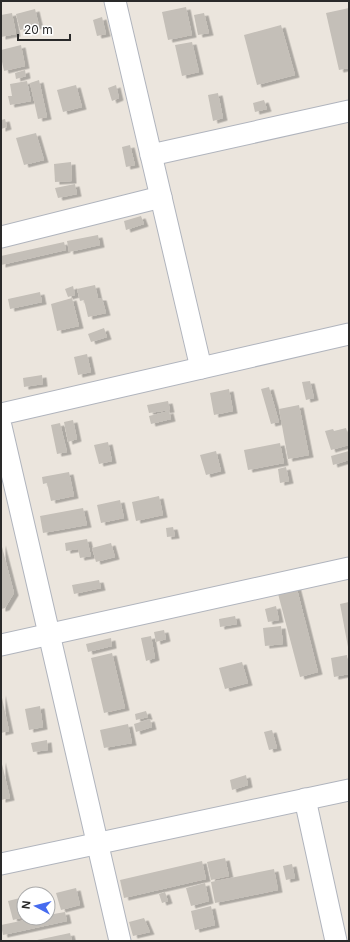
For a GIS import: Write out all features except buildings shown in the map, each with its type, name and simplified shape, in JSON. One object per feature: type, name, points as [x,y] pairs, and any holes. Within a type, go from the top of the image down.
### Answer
[{"type":"street","points":[[115,1],[201,368]]},
{"type":"street","points":[[151,155],[349,111]]},
{"type":"street","points":[[1,237],[161,197]]},
{"type":"street","points":[[1,414],[349,334]]},
{"type":"street","points":[[1,426],[120,941]]},
{"type":"street","points":[[1,645],[349,568]]},
{"type":"street","points":[[1,864],[349,790]]},
{"type":"street","points":[[305,799],[336,941]]}]
